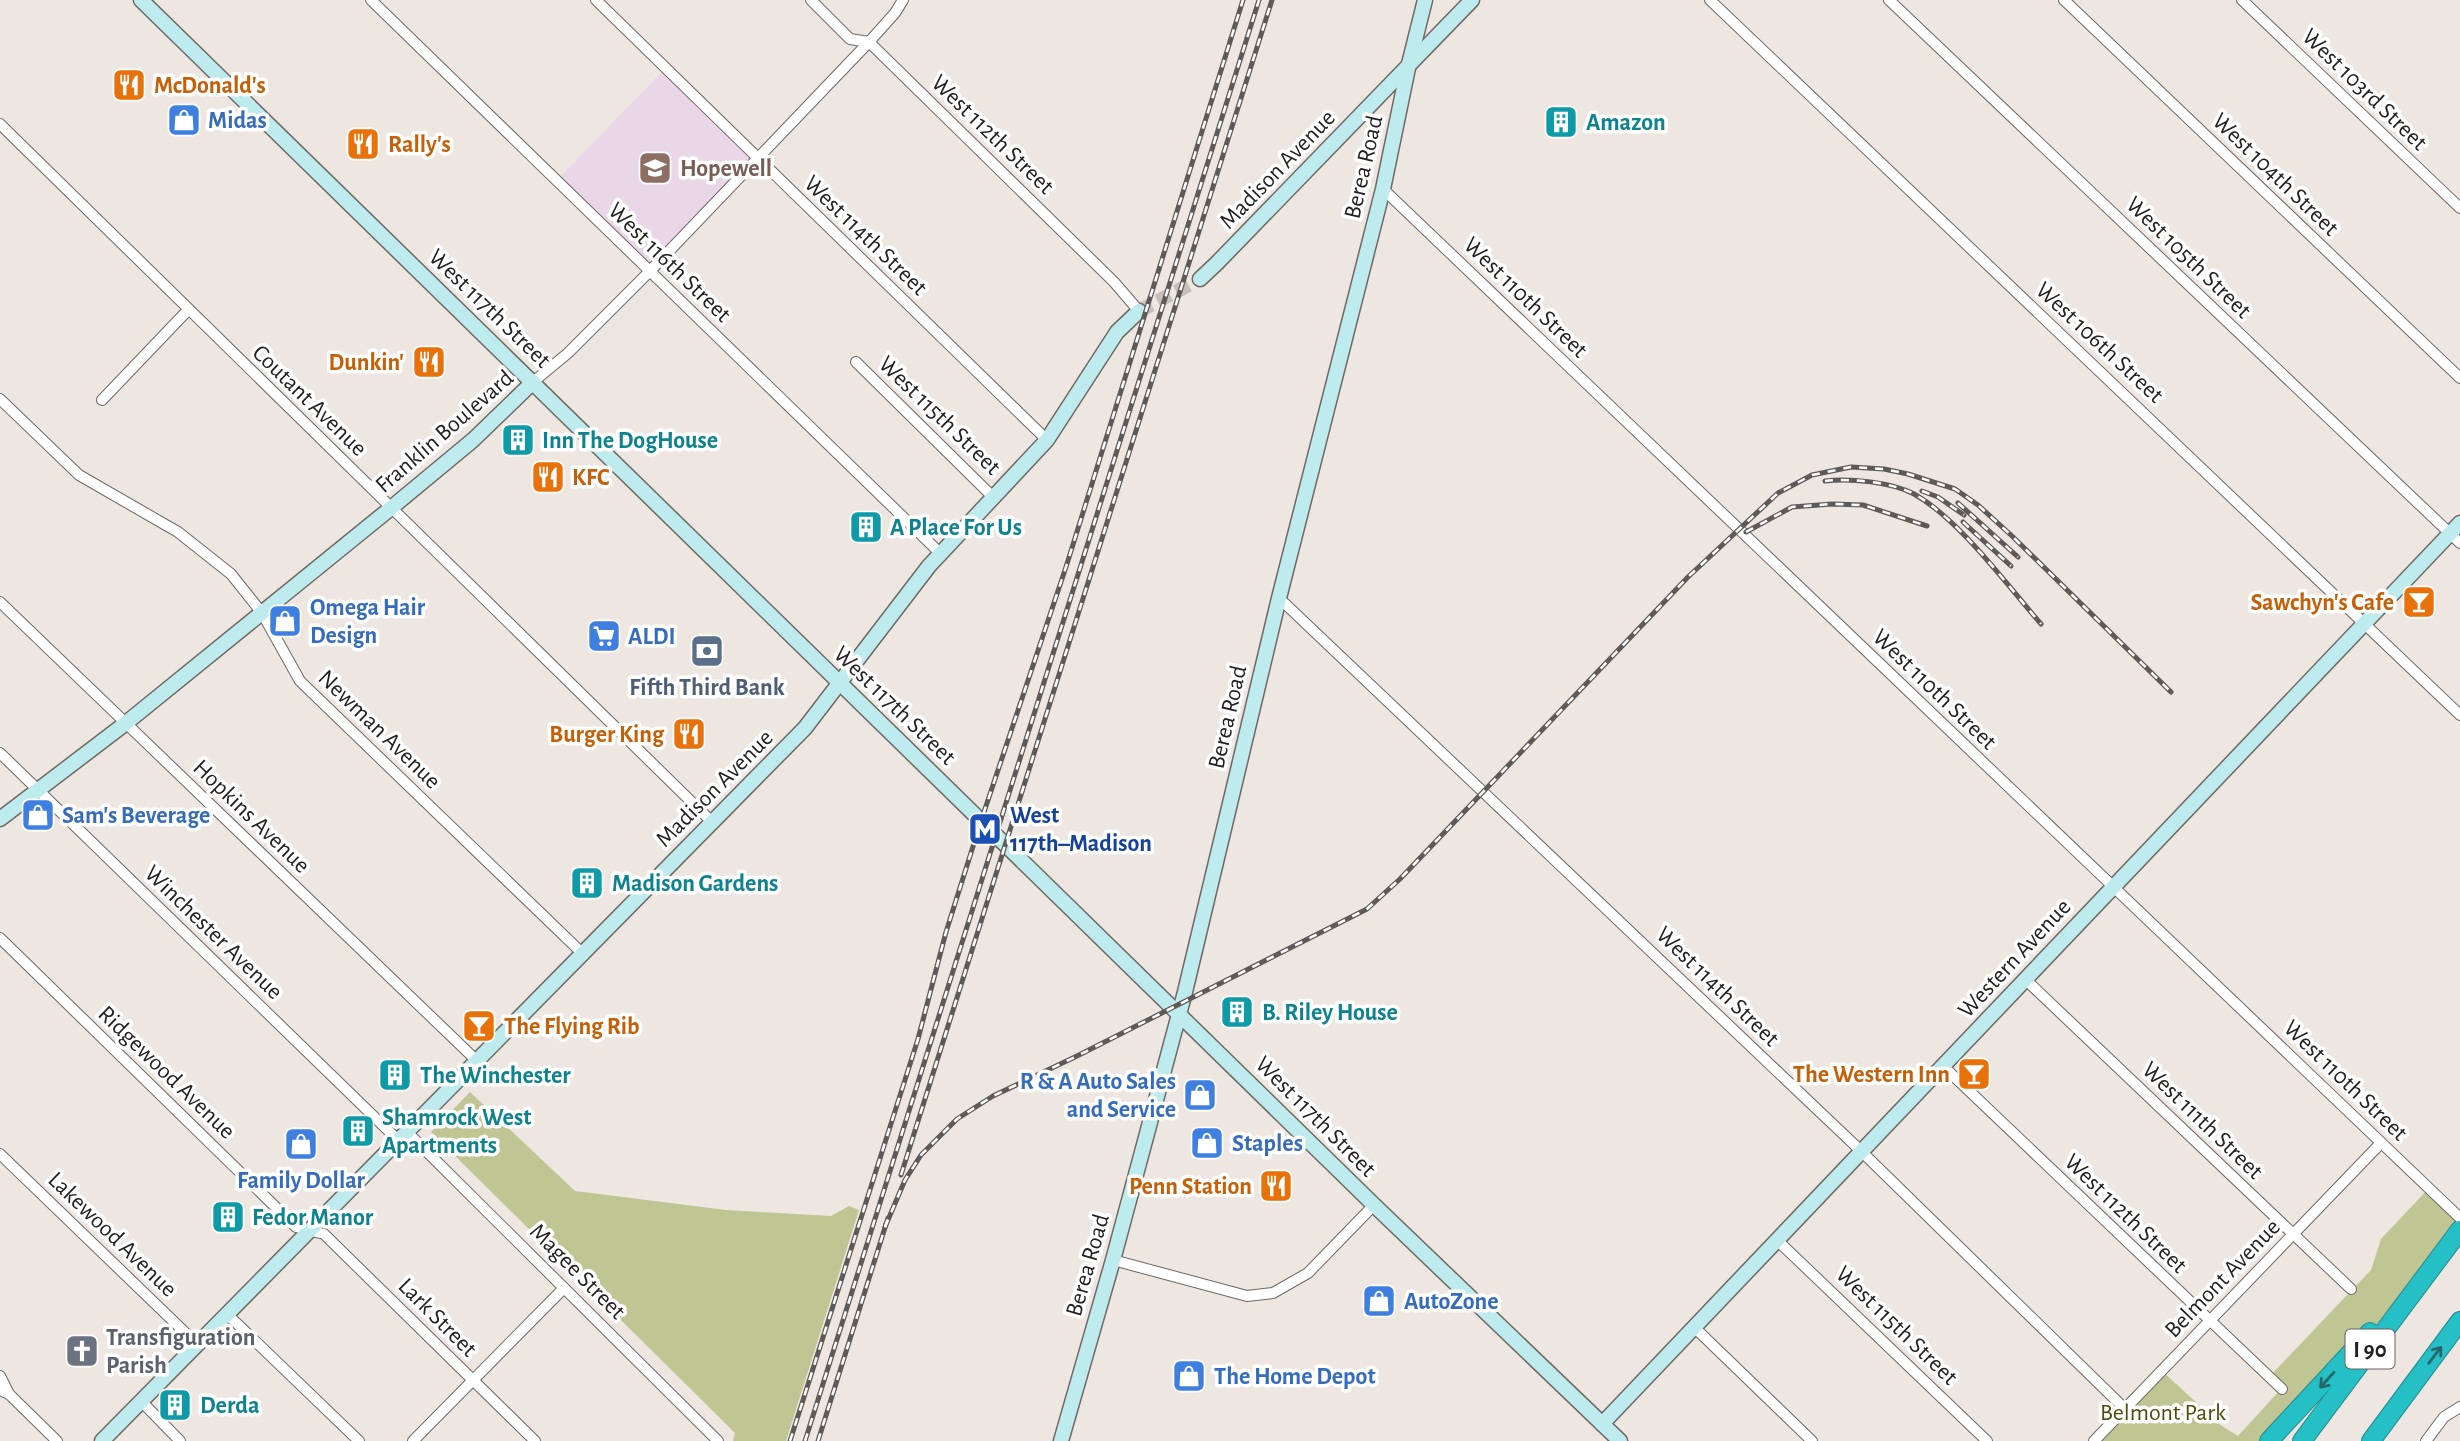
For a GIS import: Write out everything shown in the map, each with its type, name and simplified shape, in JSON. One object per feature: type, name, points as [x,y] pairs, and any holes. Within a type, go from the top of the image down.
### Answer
[{"type":"highway","name":"I 90","points":[[2302,1441],[2460,1230]]},
{"type":"highway","points":[[2269,1441],[2439,1257]]},
{"type":"highway","name":"I 90","points":[[2371,1441],[2460,1321]]},
{"type":"highway","points":[[2381,1441],[2409,1389]]},
{"type":"main road","name":"West 117th Street","points":[[141,0],[1374,1205],[1620,1441]]},
{"type":"main road","name":"Berea Road","points":[[1061,1441],[1180,1013],[1279,598],[1382,189],[1425,0]]},
{"type":"main road","name":"Madison Avenue","points":[[1200,279],[1472,0]]},
{"type":"main road","name":"Madison Avenue","points":[[102,1441],[805,728],[919,579],[1047,440],[1117,332],[1139,311]]},
{"type":"main road","name":"Franklin Boulevard","points":[[0,819],[126,723],[391,508],[473,440],[533,382]]},
{"type":"main road","name":"Western Avenue","points":[[1602,1424],[2366,623],[2457,533]]},
{"type":"street","name":"West 116th Street","points":[[371,0],[941,554]]},
{"type":"street","name":"West 114th Street","points":[[596,0],[1047,440]]},
{"type":"street","name":"West 112th Street","points":[[811,0],[850,39],[869,42],[1105,273],[1139,311]]},
{"type":"street","name":"Franklin Boulevard","points":[[533,382],[568,353],[649,272],[869,42],[903,0]]},
{"type":"street","name":"West 106th Street","points":[[1710,0],[2460,715]]},
{"type":"street","name":"West 105th Street","points":[[1889,0],[2457,533]]},
{"type":"street","name":"West 104th Street","points":[[2064,0],[2460,378]]},
{"type":"street","name":"West 103rd Street","points":[[2242,0],[2460,208]]},
{"type":"street","name":"Coutant Avenue","points":[[0,124],[712,822]]},
{"type":"street","name":"West 110th Street","points":[[1382,189],[2460,1218]]},
{"type":"street","points":[[102,400],[188,310]]},
{"type":"street","name":"West 115th Street","points":[[856,362],[994,498]]},
{"type":"street","name":"Newman Avenue","points":[[0,399],[79,475],[178,532],[231,574],[262,613],[300,681],[582,953]]},
{"type":"street","name":"West 114th Street","points":[[1279,598],[1861,1151],[2125,1409]]},
{"type":"street","name":"Hopkins Avenue","points":[[0,601],[476,1060]]},
{"type":"street","name":"Winchester Avenue","points":[[0,753],[403,1137]]},
{"type":"street","name":"Ridgewood Avenue","points":[[0,938],[296,1227],[308,1230]]},
{"type":"street","name":"West 111th Street","points":[[2026,980],[2351,1289]]},
{"type":"street","name":"West 112th Street","points":[[1943,1066],[2282,1389]]},
{"type":"street","name":"Magee Street","points":[[403,1137],[564,1287],[718,1440]]},
{"type":"street","name":"Belmont Avenue","points":[[2094,1441],[2381,1143]]},
{"type":"street","name":"Lakewood Avenue","points":[[0,1154],[197,1344]]},
{"type":"street","points":[[1113,1260],[1247,1296],[1273,1293],[1308,1273],[1374,1205]]},
{"type":"street","name":"Lark Street","points":[[308,1230],[324,1234],[535,1441]]},
{"type":"street","name":"West 115th Street","points":[[1777,1240],[1987,1441]]},
{"type":"street","points":[[413,1441],[564,1287]]},
{"type":"street","points":[[227,1314],[359,1441]]},
{"type":"street","points":[[1694,1327],[1812,1441]]},
{"type":"street","points":[[0,1376],[4,1392],[57,1441]]},
{"type":"street","points":[[142,1402],[180,1441]]},
{"type":"street","points":[[2426,1441],[2444,1417],[2460,1407]]},
{"type":"shaded area","points":[[666,68],[757,158],[649,272],[556,181]]},
{"type":"green space","points":[[470,1092],[575,1191],[726,1210],[831,1216],[849,1206],[859,1210],[786,1441],[733,1441],[735,1433],[431,1132]]},
{"type":"green space","name":"Belmont Park","points":[[2429,1188],[2460,1218],[2439,1257],[2269,1441],[2094,1441],[2162,1371],[2222,1426],[2238,1436],[2281,1389],[2269,1377],[2371,1270],[2381,1239]]},
{"type":"tunnel","points":[[1139,311],[1200,279]]},
{"type":"railway","points":[[790,1441],[918,1039],[946,932],[1066,567],[1243,0]]},
{"type":"railway","points":[[805,1441],[1259,0]]},
{"type":"railway","points":[[901,1175],[1272,0]]},
{"type":"railway","points":[[885,1227],[905,1180],[921,1155],[957,1119],[993,1096],[1367,909],[1400,879],[1688,577],[1778,493],[1812,475],[1851,467],[1884,469],[1955,489],[1978,505],[2012,536],[2171,692]]},
{"type":"railway","points":[[1825,481],[1846,480],[1894,486],[1931,505],[1982,554],[2041,624]]},
{"type":"railway","points":[[1922,491],[1938,497],[1964,515]]},
{"type":"railway","points":[[1958,503],[2018,557]]},
{"type":"railway","points":[[1746,532],[1792,507],[1832,504],[1863,505],[1927,526]]},
{"type":"railway","points":[[1963,522],[2011,566]]},
{"type":"railway","points":[[818,1441],[888,1218]]},
{"type":"place","name":"McDonald's","points":[[129,85]]},
{"type":"place","name":"Midas","points":[[184,120]]},
{"type":"place","name":"Amazon","points":[[1561,122]]},
{"type":"place","name":"Rally's","points":[[363,144]]},
{"type":"place","name":"Hopewell","points":[[655,168]]},
{"type":"place","name":"Dunkin'","points":[[429,362]]},
{"type":"place","name":"Inn The DogHouse","points":[[518,440]]},
{"type":"place","name":"KFC","points":[[548,477]]},
{"type":"place","name":"A Place For Us","points":[[866,527]]},
{"type":"place","name":"Sawchyn's Cafe","points":[[2419,602]]},
{"type":"place","name":"Omega Hair Design","points":[[285,621]]},
{"type":"place","name":"ALDI","points":[[604,636]]},
{"type":"place","name":"Fifth Third Bank","points":[[707,651]]},
{"type":"place","name":"Burger King","points":[[689,734]]},
{"type":"place","name":"Sam's Beverage","points":[[38,815]]},
{"type":"place","name":"West 117th–Madison","points":[[985,829]]},
{"type":"place","name":"Madison Gardens","points":[[587,883]]},
{"type":"place","name":"B. Riley House","points":[[1237,1012]]},
{"type":"place","name":"The Flying Rib","points":[[479,1026]]},
{"type":"place","name":"The Western Inn","points":[[1974,1074]]},
{"type":"place","name":"The Winchester","points":[[395,1075]]},
{"type":"place","name":"R & A Auto Sales and Service","points":[[1200,1095]]},
{"type":"place","name":"Shamrock West Apartments","points":[[358,1131]]},
{"type":"place","name":"Staples","points":[[1207,1143]]},
{"type":"place","name":"Family Dollar","points":[[301,1144]]},
{"type":"place","name":"Penn Station","points":[[1276,1186]]},
{"type":"place","name":"Fedor Manor","points":[[228,1217]]},
{"type":"place","name":"AutoZone","points":[[1379,1301]]},
{"type":"place","name":"Transfiguration Parish","points":[[82,1351]]},
{"type":"place","name":"The Home Depot","points":[[1189,1376]]},
{"type":"place","name":"Derda","points":[[175,1405]]}]
